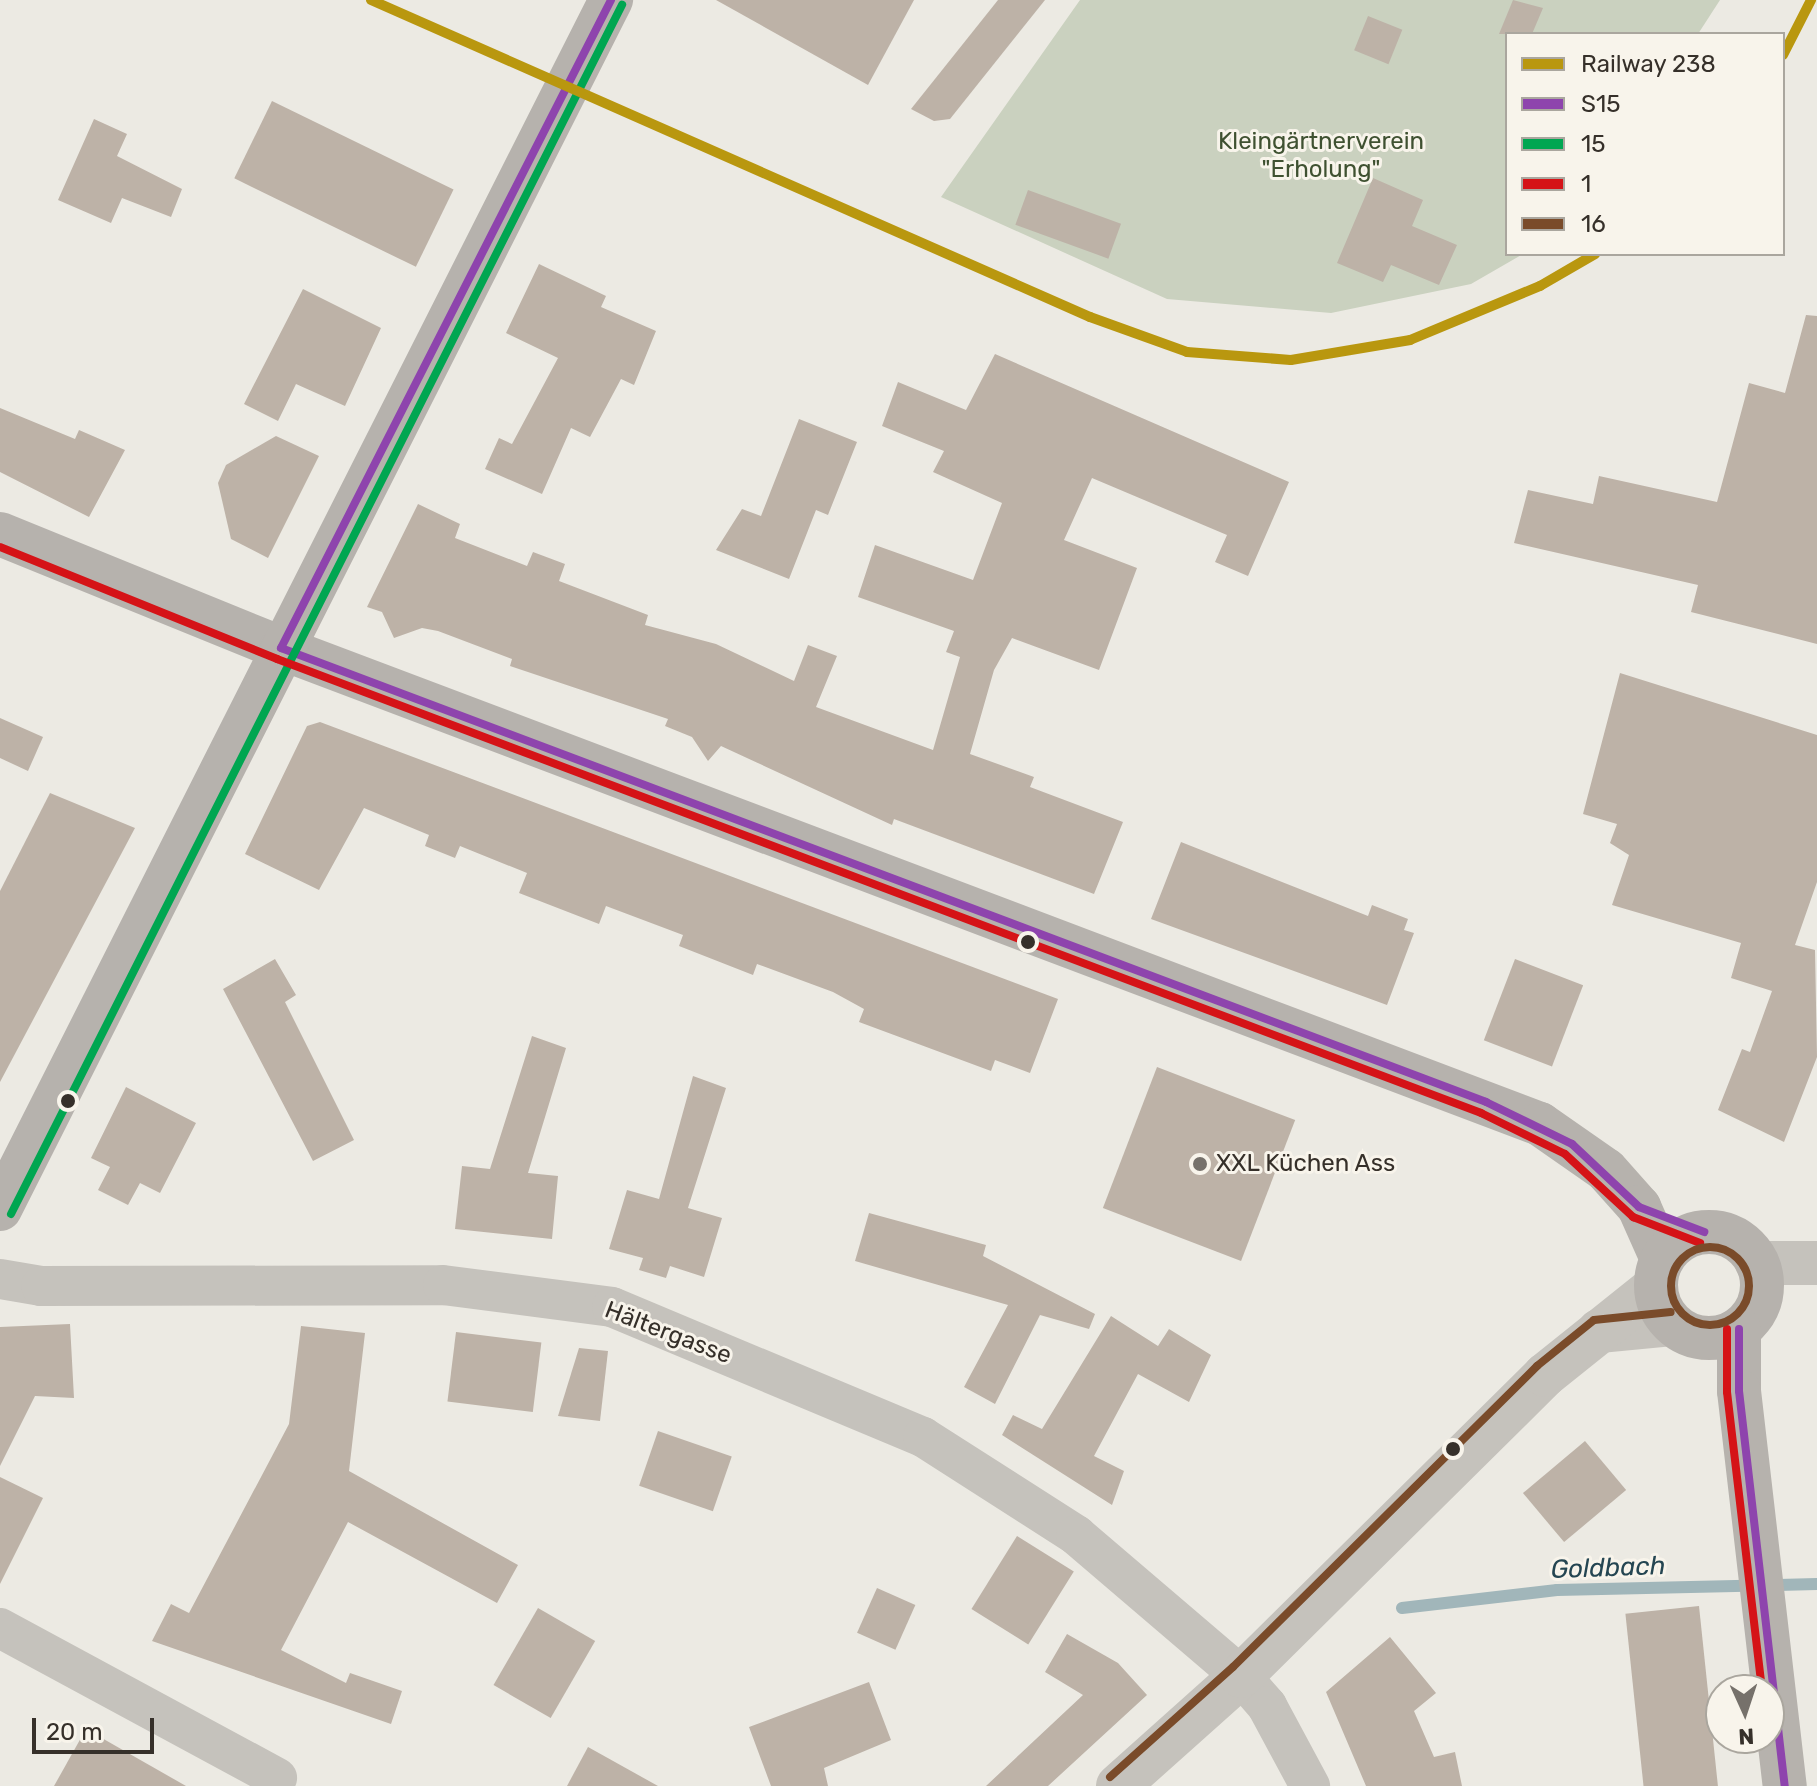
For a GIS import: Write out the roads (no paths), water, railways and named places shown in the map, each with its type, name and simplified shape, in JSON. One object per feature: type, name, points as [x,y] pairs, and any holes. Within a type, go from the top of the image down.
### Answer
[{"type":"main road","points":[[0,1209],[611,0]]},
{"type":"main road","points":[[0,534],[281,648],[1486,1102],[1572,1144],[1639,1207],[1704,1232],[1736,1239],[1760,1275],[1756,1311],[1727,1333]]},
{"type":"main road","points":[[1639,1207],[1663,1290],[1727,1333],[1739,1391],[1764,1581],[1785,1786]]},
{"type":"main road","points":[[1663,1290],[1704,1232]]},
{"type":"street","points":[[1760,1275],[1810,1263]]},
{"type":"street","name":"Hältergasse","points":[[0,1279],[41,1286],[443,1285],[612,1307],[923,1437],[1076,1535],[1241,1676],[1275,1718],[1310,1786]]},
{"type":"street","points":[[1118,1786],[1241,1676],[1599,1331],[1663,1290]]},
{"type":"street","points":[[0,1628],[277,1778]]},
{"type":"waterway","name":"Goldbach","points":[[1402,1608],[1557,1590],[1817,1584]]},
{"type":"rail line","name":"238","points":[[371,0],[1090,317],[1187,352],[1291,360],[1410,340],[1540,286],[1592,256]]},
{"type":"rail line","name":"238","points":[[1785,51],[1811,0]]},
{"type":"place","name":"XXL Küchen Ass","points":[[1200,1164]]},
{"type":"park label","name":"Kleingärtnerverein \"Erholung\"","points":[[1321,156]]}]
